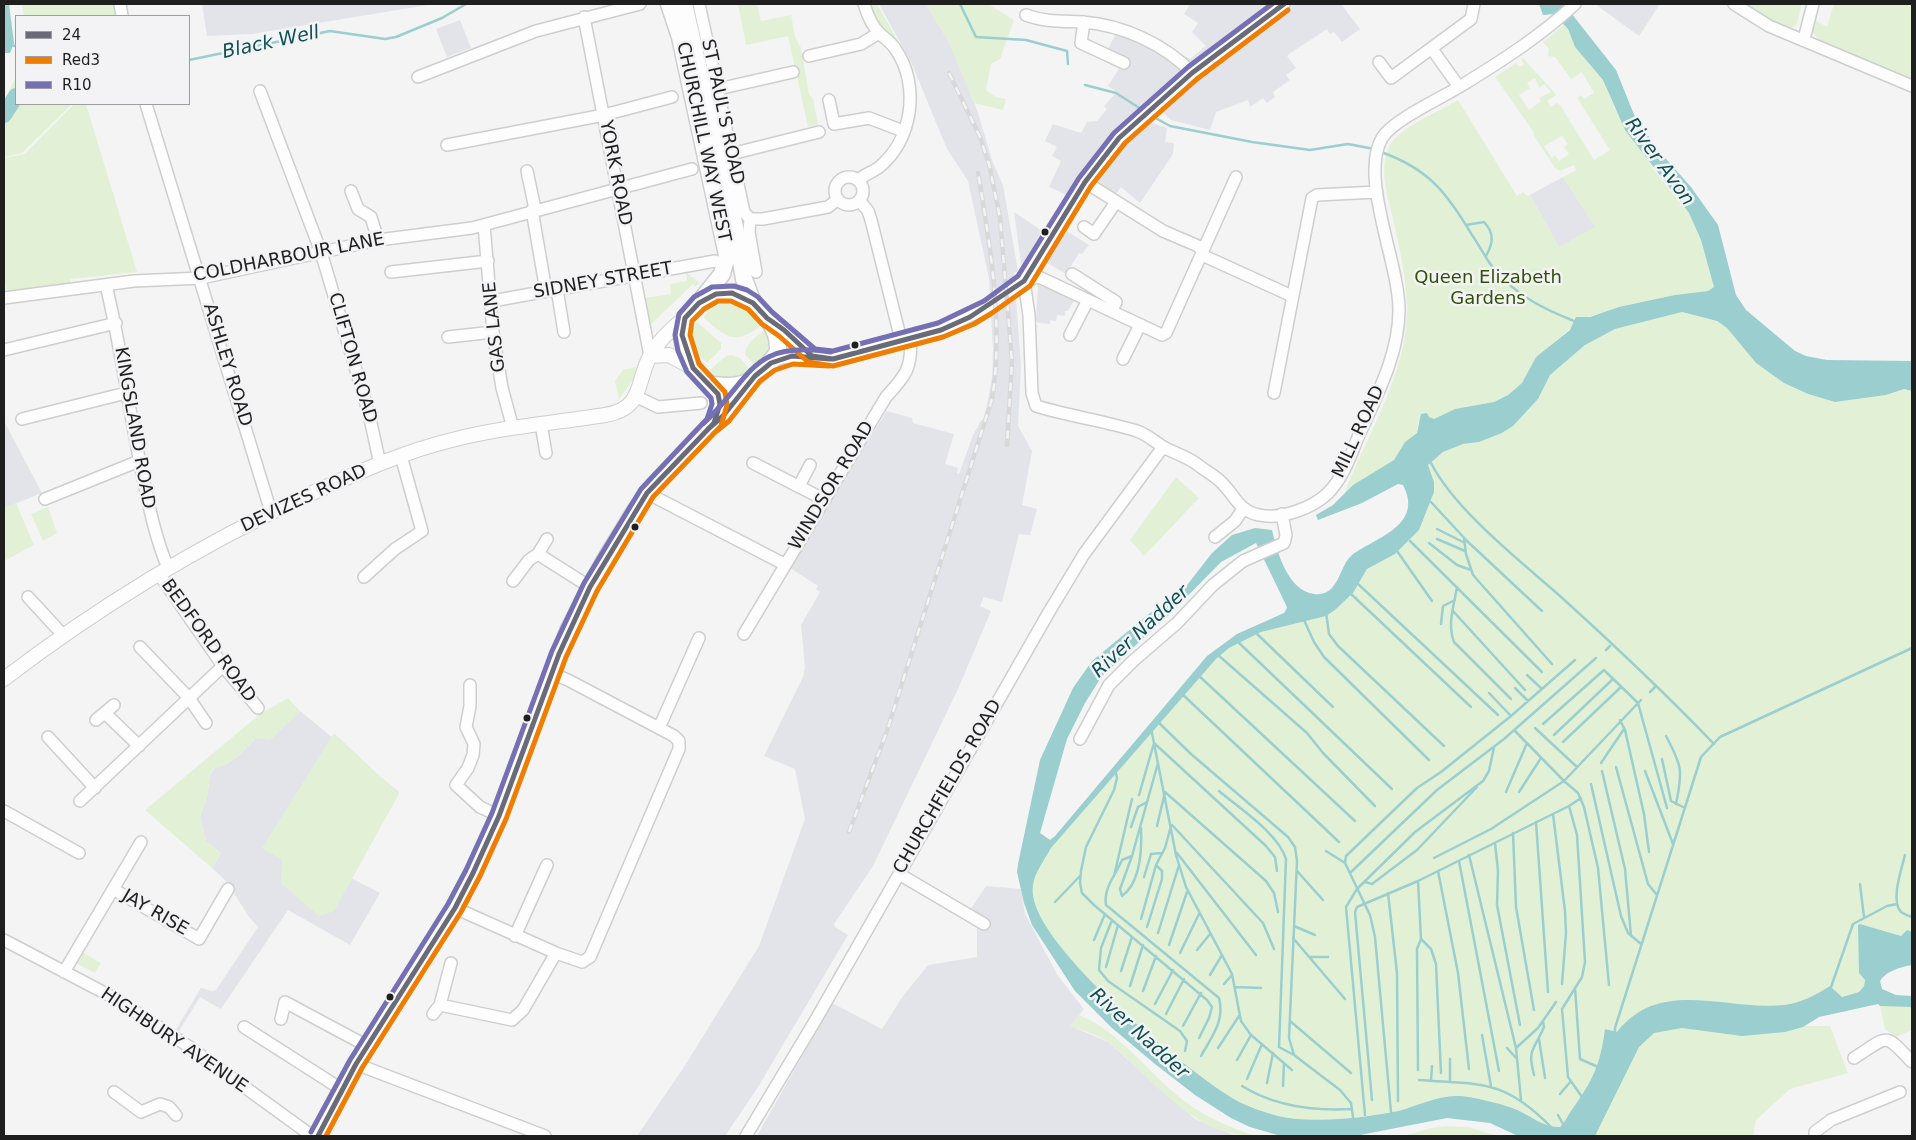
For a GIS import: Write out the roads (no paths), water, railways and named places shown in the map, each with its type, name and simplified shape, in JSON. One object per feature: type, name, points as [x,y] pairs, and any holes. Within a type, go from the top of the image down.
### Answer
[{"type":"highway","name":"CHURCHILL WAY WEST","points":[[669,4],[680,37],[727,255],[722,274],[699,303]]},
{"type":"highway","name":"CHURCHILL WAY WEST","points":[[684,4],[735,227],[744,279],[753,303]]},
{"type":"highway","points":[[318,1136],[341,1089],[356,1064],[455,908],[499,816],[551,673],[575,615],[590,587],[647,493],[678,458],[714,422],[722,417],[778,352],[779,344],[776,332],[766,318],[753,303],[744,297],[732,293],[716,294],[699,303],[685,318],[682,335],[685,349],[693,368],[718,394],[720,404],[714,422]]},
{"type":"highway","points":[[709,384],[727,388],[737,387],[754,378]]},
{"type":"main road","points":[[636,396],[650,356],[664,336],[685,318]]},
{"type":"main road","points":[[650,356],[669,355],[693,368]]},
{"type":"main road","name":"DEVIZES ROAD","points":[[4,679],[99,610],[163,571],[271,512],[400,456],[452,440],[513,428],[614,414],[636,396]]},
{"type":"street","points":[[418,77],[536,30],[640,4]]},
{"type":"street","name":"ST PAUL'S ROAD","points":[[698,4],[744,212],[750,219],[749,232],[756,272]]},
{"type":"street","points":[[858,180],[878,168],[894,149],[909,114],[911,99],[908,75],[892,44],[879,33],[864,4]]},
{"type":"street","points":[[1215,537],[1235,521],[1243,509],[1220,481],[1187,457],[1163,447],[1152,438],[1140,432],[1036,406],[1032,393],[1029,315],[1024,281],[1086,182],[1108,151],[1142,117],[1192,73],[1284,4]]},
{"type":"street","points":[[1379,62],[1391,78],[1471,19],[1474,4]]},
{"type":"street","points":[[1734,4],[1769,26],[1804,39],[1912,86]]},
{"type":"street","points":[[1804,39],[1813,4]]},
{"type":"street","points":[[1432,49],[1459,87],[1537,36],[1574,5]]},
{"type":"street","points":[[1026,15],[1060,21],[1116,26],[1171,53],[1192,73]]},
{"type":"street","name":"YORK ROAD","points":[[584,17],[618,188],[643,330],[650,356]]},
{"type":"street","points":[[1084,22],[1081,43],[1124,64]]},
{"type":"street","points":[[809,56],[861,44],[879,33]]},
{"type":"street","points":[[718,89],[793,72]]},
{"type":"street","name":"MILL ROAD","points":[[1243,509],[1258,515],[1282,514],[1306,507],[1320,500],[1338,481],[1386,374],[1394,350],[1399,318],[1398,296],[1377,192],[1374,168],[1376,156],[1384,135],[1401,121],[1459,87]]},
{"type":"street","name":"CLIFTON ROAD","points":[[260,91],[321,252],[369,414],[380,464]]},
{"type":"street","points":[[447,145],[604,115],[672,97]]},
{"type":"street","points":[[829,100],[834,124],[869,118],[903,130]]},
{"type":"street","name":"ASHLEY ROAD","points":[[146,105],[201,278],[271,512]]},
{"type":"street","points":[[732,154],[819,132]]},
{"type":"street","name":"COLDHARBOUR LANE","points":[[4,298],[106,285],[201,278],[378,240],[472,228],[692,169]]},
{"type":"street","points":[[527,172],[551,290],[564,332]]},
{"type":"street","points":[[860,200],[849,205],[838,200],[835,191],[838,182],[850,176],[858,180],[863,187],[860,200],[868,211],[871,220],[906,339]]},
{"type":"street","points":[[769,364],[781,358],[812,356],[833,359],[941,330],[970,318],[1024,281],[1039,277],[1162,335],[1166,333],[1236,177]]},
{"type":"street","points":[[1086,182],[1163,231],[1198,246],[1202,253],[1292,296]]},
{"type":"street","points":[[351,191],[358,209],[371,217],[378,240]]},
{"type":"street","points":[[1274,393],[1312,198],[1317,195],[1377,192]]},
{"type":"street","points":[[750,219],[763,219],[828,207],[838,200]]},
{"type":"street","points":[[1084,227],[1094,234],[1116,202]]},
{"type":"street","name":"GAS LANE","points":[[484,225],[492,302],[493,332],[502,388],[513,428]]},
{"type":"street","points":[[390,272],[488,261]]},
{"type":"street","name":"SIDNEY STREET","points":[[492,302],[715,261]]},
{"type":"street","points":[[1072,274],[1116,302],[1111,311]]},
{"type":"street","name":"KINGSLAND ROAD","points":[[106,285],[116,323],[126,393],[163,571]]},
{"type":"street","points":[[1070,335],[1088,300]]},
{"type":"street","points":[[766,318],[784,330],[812,356]]},
{"type":"street","points":[[4,350],[116,323]]},
{"type":"street","points":[[1122,359],[1140,325]]},
{"type":"street","points":[[643,330],[650,334],[664,336]]},
{"type":"street","points":[[448,337],[493,332]]},
{"type":"street","name":"WINDSOR ROAD","points":[[744,634],[784,564],[825,500],[886,397],[907,373],[912,353],[906,339]]},
{"type":"street","points":[[22,419],[126,393]]},
{"type":"street","points":[[636,396],[658,408],[701,403]]},
{"type":"street","points":[[541,424],[546,453]]},
{"type":"street","name":"CHURCHFIELDS ROAD","points":[[746,1136],[792,1061],[1023,655],[1084,554],[1163,447]]},
{"type":"street","points":[[364,577],[395,549],[422,531],[400,456]]},
{"type":"street","points":[[45,499],[139,461]]},
{"type":"street","points":[[753,463],[825,500]]},
{"type":"street","points":[[799,486],[810,465]]},
{"type":"street","points":[[647,493],[784,564]]},
{"type":"street","points":[[1080,739],[1110,685],[1177,623],[1213,585],[1242,561],[1279,546],[1286,539],[1282,514]]},
{"type":"street","points":[[513,581],[528,560],[538,554],[547,539]]},
{"type":"street","points":[[538,554],[590,587]]},
{"type":"street","name":"BEDFORD ROAD","points":[[163,571],[223,666],[258,708]]},
{"type":"street","points":[[28,597],[63,635]]},
{"type":"street","points":[[660,728],[699,638]]},
{"type":"street","points":[[140,647],[189,698],[206,723]]},
{"type":"street","points":[[80,801],[223,666]]},
{"type":"street","points":[[455,908],[556,954],[582,962],[590,957],[679,749],[679,741],[674,736],[568,680],[551,673]]},
{"type":"street","points":[[470,685],[470,706],[466,727],[474,744],[473,755],[468,768],[456,785],[465,791],[480,807],[499,816]]},
{"type":"street","points":[[105,712],[139,746]]},
{"type":"street","points":[[48,737],[94,788]]},
{"type":"street","points":[[4,811],[79,853]]},
{"type":"street","name":"JAY RISE","points":[[64,972],[141,842]]},
{"type":"street","points":[[515,936],[547,865]]},
{"type":"street","points":[[899,874],[984,924]]},
{"type":"street","name":"JAY RISE","points":[[113,889],[199,939],[228,889]]},
{"type":"street","name":"HIGHBURY AVENUE","points":[[4,940],[118,1000],[188,1046],[312,1136]]},
{"type":"street","points":[[451,963],[437,1009],[512,1020],[523,1010],[556,954]]},
{"type":"street","points":[[282,1019],[285,1002],[367,1046]]},
{"type":"street","points":[[244,1027],[341,1089]]},
{"type":"street","points":[[1854,1058],[1880,1041],[1889,1039],[1894,1041],[1912,1062]]},
{"type":"street","points":[[356,1064],[545,1136]]},
{"type":"street","points":[[114,1092],[141,1112],[160,1104],[169,1106],[176,1115]]},
{"type":"street","points":[[1815,1136],[1815,1132],[1831,1120],[1900,1092]]},
{"type":"water","points":[[4,4],[9,4],[14,43],[10,53],[4,53]]},
{"type":"water","points":[[1539,4],[1564,4],[1616,70],[1635,117],[1659,151],[1691,187],[1718,225],[1736,295],[1746,310],[1795,351],[1806,356],[1827,360],[1912,361],[1912,391],[1904,389],[1886,395],[1835,402],[1808,394],[1784,383],[1756,363],[1727,328],[1717,321],[1682,312],[1615,329],[1585,345],[1550,375],[1538,399],[1513,426],[1502,433],[1479,442],[1463,444],[1443,452],[1428,465],[1434,482],[1434,492],[1419,530],[1395,554],[1367,569],[1353,593],[1335,610],[1326,616],[1261,632],[1229,648],[1216,659],[1051,848],[1034,880],[1033,885],[1037,908],[1053,936],[1078,967],[1143,1030],[1176,1057],[1238,1101],[1278,1116],[1306,1120],[1370,1116],[1398,1111],[1449,1096],[1463,1096],[1515,1109],[1542,1123],[1560,1127],[1590,1081],[1601,1053],[1605,1029],[1617,1032],[1634,1015],[1653,1005],[1673,1001],[1695,1000],[1762,1006],[1784,1005],[1808,998],[1830,986],[1842,997],[1859,992],[1864,986],[1865,980],[1859,973],[1858,925],[1860,924],[1901,936],[1907,930],[1912,932],[1912,965],[1890,972],[1880,981],[1882,989],[1896,995],[1912,996],[1912,1007],[1880,1006],[1878,1004],[1819,1017],[1803,1027],[1785,1032],[1742,1036],[1682,1028],[1654,1033],[1639,1047],[1595,1136],[1518,1136],[1490,1123],[1447,1118],[1355,1136],[1281,1136],[1250,1127],[1231,1118],[1195,1095],[1112,1028],[1075,991],[1032,925],[1024,903],[1017,872],[1040,760],[1073,688],[1092,661],[1150,613],[1184,589],[1212,553],[1232,535],[1255,528],[1272,530],[1285,569],[1297,586],[1314,594],[1326,592],[1335,584],[1352,555],[1385,535],[1403,520],[1407,510],[1408,499],[1403,485],[1398,484],[1362,503],[1318,520],[1316,515],[1333,505],[1353,485],[1394,460],[1405,442],[1417,433],[1421,414],[1427,413],[1429,417],[1434,419],[1455,409],[1494,402],[1508,395],[1522,383],[1536,357],[1570,330],[1576,317],[1590,317],[1619,307],[1675,295],[1708,291],[1714,287],[1701,240],[1689,213],[1625,130],[1603,80],[1575,47],[1568,29],[1554,14],[1543,15]],"holes":[[[1256,543],[1287,608],[1284,613],[1237,634],[1207,656],[1055,836],[1050,840],[1040,833],[1067,739],[1085,703],[1102,676],[1169,615],[1221,562]]]},
{"type":"waterway","name":"Black Well","points":[[190,60],[330,31],[385,39],[396,37],[442,18],[466,4]]},
{"type":"waterway","points":[[960,4],[976,37],[1026,40],[1067,51],[1068,64]]},
{"type":"waterway","name":"Black Well","points":[[4,44],[15,46]]},
{"type":"waterway","points":[[1085,85],[1116,93],[1144,111]]},
{"type":"waterway","points":[[4,115],[15,98]]},
{"type":"waterway","points":[[1150,115],[1170,126],[1252,142],[1310,150],[1348,144],[1374,149]]},
{"type":"waterway","points":[[1381,152],[1412,166],[1435,184],[1454,207],[1492,266],[1512,287],[1552,312],[1574,321]]},
{"type":"waterway","points":[[1466,225],[1484,222],[1488,226],[1492,239],[1486,256]]},
{"type":"waterway","points":[[1431,463],[1442,481],[1472,517],[1619,650],[1714,744]]},
{"type":"waterway","points":[[1431,502],[1467,541],[1542,611]]},
{"type":"waterway","points":[[1437,529],[1465,543]]},
{"type":"waterway","points":[[1464,538],[1466,554],[1473,575],[1552,664]]},
{"type":"waterway","points":[[1437,539],[1465,551]]},
{"type":"waterway","points":[[1410,541],[1542,672]]},
{"type":"waterway","points":[[1429,543],[1457,565],[1471,570]]},
{"type":"waterway","points":[[1397,551],[1432,601]]},
{"type":"waterway","points":[[1357,583],[1498,715]]},
{"type":"waterway","points":[[1457,587],[1451,622],[1454,642],[1511,699]]},
{"type":"waterway","points":[[1350,593],[1471,707]]},
{"type":"waterway","points":[[1441,624],[1443,606],[1455,600]]},
{"type":"waterway","points":[[1453,611],[1525,690]]},
{"type":"waterway","points":[[1326,612],[1329,634],[1338,646],[1444,746]]},
{"type":"waterway","points":[[1304,620],[1314,642],[1324,657],[1429,760]]},
{"type":"waterway","points":[[1255,632],[1333,707]]},
{"type":"waterway","points":[[1236,640],[1392,789]]},
{"type":"waterway","points":[[1606,650],[1610,646]]},
{"type":"waterway","points":[[1615,1034],[1615,1028],[1701,757],[1720,737],[1912,648]]},
{"type":"waterway","points":[[1218,655],[1307,733],[1323,753],[1375,806]]},
{"type":"waterway","points":[[1350,873],[1437,790],[1504,739],[1596,658]]},
{"type":"waterway","points":[[1391,1112],[1375,937],[1370,915],[1345,863],[1346,856],[1417,788],[1441,772],[1511,716],[1575,660]]},
{"type":"waterway","points":[[1543,724],[1604,670],[1638,703],[1667,808]]},
{"type":"waterway","points":[[1197,674],[1355,821]]},
{"type":"waterway","points":[[1527,675],[1542,689]]},
{"type":"waterway","points":[[1554,735],[1613,679]]},
{"type":"waterway","points":[[1650,692],[1656,686]]},
{"type":"waterway","points":[[1563,742],[1621,687]]},
{"type":"waterway","points":[[1515,688],[1528,701]]},
{"type":"waterway","points":[[1180,692],[1339,842]]},
{"type":"waterway","points":[[1489,693],[1511,716]]},
{"type":"waterway","points":[[1609,985],[1598,868],[1584,807],[1578,793],[1564,781],[1641,700]]},
{"type":"waterway","points":[[1620,720],[1625,730],[1644,814],[1649,852]]},
{"type":"waterway","points":[[1157,721],[1191,754],[1288,837],[1295,847],[1297,861],[1289,1038],[1294,1055],[1340,1090],[1351,1103],[1353,1117]]},
{"type":"waterway","points":[[1151,728],[1176,855],[1186,887],[1232,974],[1241,1021],[1251,1035],[1292,1070]]},
{"type":"waterway","points":[[1535,728],[1577,767]]},
{"type":"waterway","points":[[1601,763],[1624,729]]},
{"type":"waterway","points":[[1434,858],[1491,829],[1564,781],[1514,730]]},
{"type":"waterway","points":[[1666,736],[1680,768],[1680,783],[1676,804]]},
{"type":"waterway","points":[[1139,795],[1154,743],[1266,846],[1275,857],[1277,871]]},
{"type":"waterway","points":[[1506,792],[1527,743]]},
{"type":"waterway","points":[[1365,1115],[1346,907],[1357,889],[1415,832],[1483,781],[1489,771],[1494,747]]},
{"type":"waterway","points":[[1519,792],[1541,758]]},
{"type":"waterway","points":[[1662,759],[1671,801],[1685,808]]},
{"type":"waterway","points":[[1158,763],[1132,856],[1122,860],[1108,887],[1106,905],[1219,998],[1219,1021],[1201,1056]]},
{"type":"waterway","points":[[1616,767],[1648,884],[1657,895]]},
{"type":"waterway","points":[[1115,769],[1117,778],[1114,790],[1086,847],[1081,871],[1080,883],[1082,893],[1207,1000],[1212,1007],[1199,1038]]},
{"type":"waterway","points":[[1602,771],[1625,869],[1631,936]]},
{"type":"waterway","points":[[1645,771],[1673,844]]},
{"type":"waterway","points":[[1591,784],[1621,916],[1628,933],[1641,944]]},
{"type":"waterway","points":[[1365,882],[1372,884],[1417,850],[1477,787]]},
{"type":"waterway","points":[[1219,791],[1267,831],[1282,849],[1286,859],[1279,1047],[1294,1055]]},
{"type":"waterway","points":[[1157,826],[1165,792],[1266,881],[1274,893],[1278,912]]},
{"type":"waterway","points":[[1372,1100],[1355,912],[1357,907],[1418,881],[1569,806],[1581,798]]},
{"type":"waterway","points":[[1114,876],[1132,799]]},
{"type":"waterway","points":[[1131,827],[1138,807],[1147,802]]},
{"type":"waterway","points":[[1569,806],[1577,835],[1585,962],[1582,977],[1562,1009],[1568,1077],[1582,1097]]},
{"type":"waterway","points":[[1553,814],[1565,911],[1566,933],[1562,984]]},
{"type":"waterway","points":[[1536,822],[1548,992]]},
{"type":"waterway","points":[[1172,825],[1263,923],[1274,949]]},
{"type":"waterway","points":[[1147,927],[1162,879],[1162,871],[1156,865],[1165,848],[1171,826]]},
{"type":"waterway","points":[[1132,856],[1120,889],[1122,896],[1128,890],[1137,874],[1141,846],[1141,828]]},
{"type":"waterway","points":[[1513,833],[1516,907],[1534,1010]]},
{"type":"waterway","points":[[1495,843],[1498,871],[1497,905],[1520,1025]]},
{"type":"waterway","points":[[1326,851],[1345,863]]},
{"type":"waterway","points":[[1144,877],[1151,854],[1162,853]]},
{"type":"waterway","points":[[1177,853],[1256,955]]},
{"type":"waterway","points":[[1469,855],[1516,1048]]},
{"type":"waterway","points":[[1905,855],[1898,884],[1897,900],[1901,912],[1912,917]]},
{"type":"waterway","points":[[1459,861],[1499,1071]]},
{"type":"waterway","points":[[1141,919],[1156,865]]},
{"type":"waterway","points":[[1158,933],[1179,865]]},
{"type":"waterway","points":[[1297,871],[1323,900]]},
{"type":"waterway","points":[[1438,871],[1458,973],[1469,1069]]},
{"type":"waterway","points":[[1055,902],[1080,876]]},
{"type":"waterway","points":[[1418,881],[1421,939],[1417,949],[1418,1070]]},
{"type":"waterway","points":[[1860,884],[1864,917]]},
{"type":"waterway","points":[[1169,945],[1187,892]]},
{"type":"waterway","points":[[1388,893],[1397,973],[1398,1101]]},
{"type":"waterway","points":[[1830,990],[1853,924],[1887,906],[1897,904]]},
{"type":"waterway","points":[[1094,940],[1105,914]]},
{"type":"waterway","points":[[1180,953],[1199,914]]},
{"type":"waterway","name":"River Nadder","points":[[1112,920],[1101,948],[1099,970],[1108,981],[1180,1031],[1187,1041],[1185,1051]]},
{"type":"waterway","points":[[1106,967],[1118,925]]},
{"type":"waterway","points":[[1294,926],[1315,935]]},
{"type":"waterway","points":[[1197,950],[1210,934]]},
{"type":"waterway","points":[[1121,971],[1132,937]]},
{"type":"waterway","points":[[1293,938],[1345,999]]},
{"type":"waterway","points":[[1421,939],[1431,949],[1436,964],[1441,1073]]},
{"type":"waterway","points":[[1130,986],[1143,945]]},
{"type":"waterway","points":[[1210,975],[1222,955]]},
{"type":"waterway","points":[[1143,991],[1156,956]]},
{"type":"waterway","points":[[1310,957],[1328,957]]},
{"type":"waterway","points":[[1155,1004],[1173,970]]},
{"type":"waterway","points":[[1224,984],[1232,975]]},
{"type":"waterway","points":[[1166,1014],[1184,979]]},
{"type":"waterway","points":[[1235,987],[1261,988]]},
{"type":"waterway","points":[[1575,988],[1580,1059],[1598,1067]]},
{"type":"waterway","points":[[1183,1026],[1201,993]]},
{"type":"waterway","points":[[1521,1100],[1516,1048],[1538,1028],[1556,1002]]},
{"type":"waterway","points":[[1218,1048],[1239,1016]]},
{"type":"waterway","points":[[1290,1021],[1351,1073]]},
{"type":"waterway","points":[[1534,1075],[1531,1054],[1544,1027],[1543,1021]]},
{"type":"waterway","points":[[1237,1060],[1251,1035]]},
{"type":"waterway","points":[[1482,1035],[1491,1086]]},
{"type":"waterway","points":[[1539,1039],[1545,1078]]},
{"type":"waterway","points":[[1247,1079],[1262,1044]]},
{"type":"waterway","points":[[1507,1048],[1516,1058]]},
{"type":"waterway","points":[[1267,1083],[1273,1053]]},
{"type":"waterway","points":[[1450,1059],[1450,1082]]},
{"type":"waterway","points":[[1283,1086],[1284,1063]]},
{"type":"waterway","points":[[1431,1081],[1432,1066]]},
{"type":"waterway","points":[[1419,1080],[1476,1084],[1491,1087],[1520,1100],[1551,1127]]},
{"type":"waterway","points":[[1560,1094],[1571,1081]]},
{"type":"waterway","points":[[1242,1086],[1267,1098],[1295,1106],[1351,1109]]},
{"type":"waterway","points":[[1558,1115],[1563,1124]]},
{"type":"railway","points":[[949,73],[980,137],[989,164],[1000,218],[1012,361],[1007,445]]},
{"type":"railway","points":[[849,832],[887,731],[992,399],[997,344],[996,315],[991,257],[978,173]]},
{"type":"water label","name":"River Avon","points":[[1659,162]]},
{"type":"park label","name":"Queen Elizabeth Gardens","points":[[1488,288]]}]
